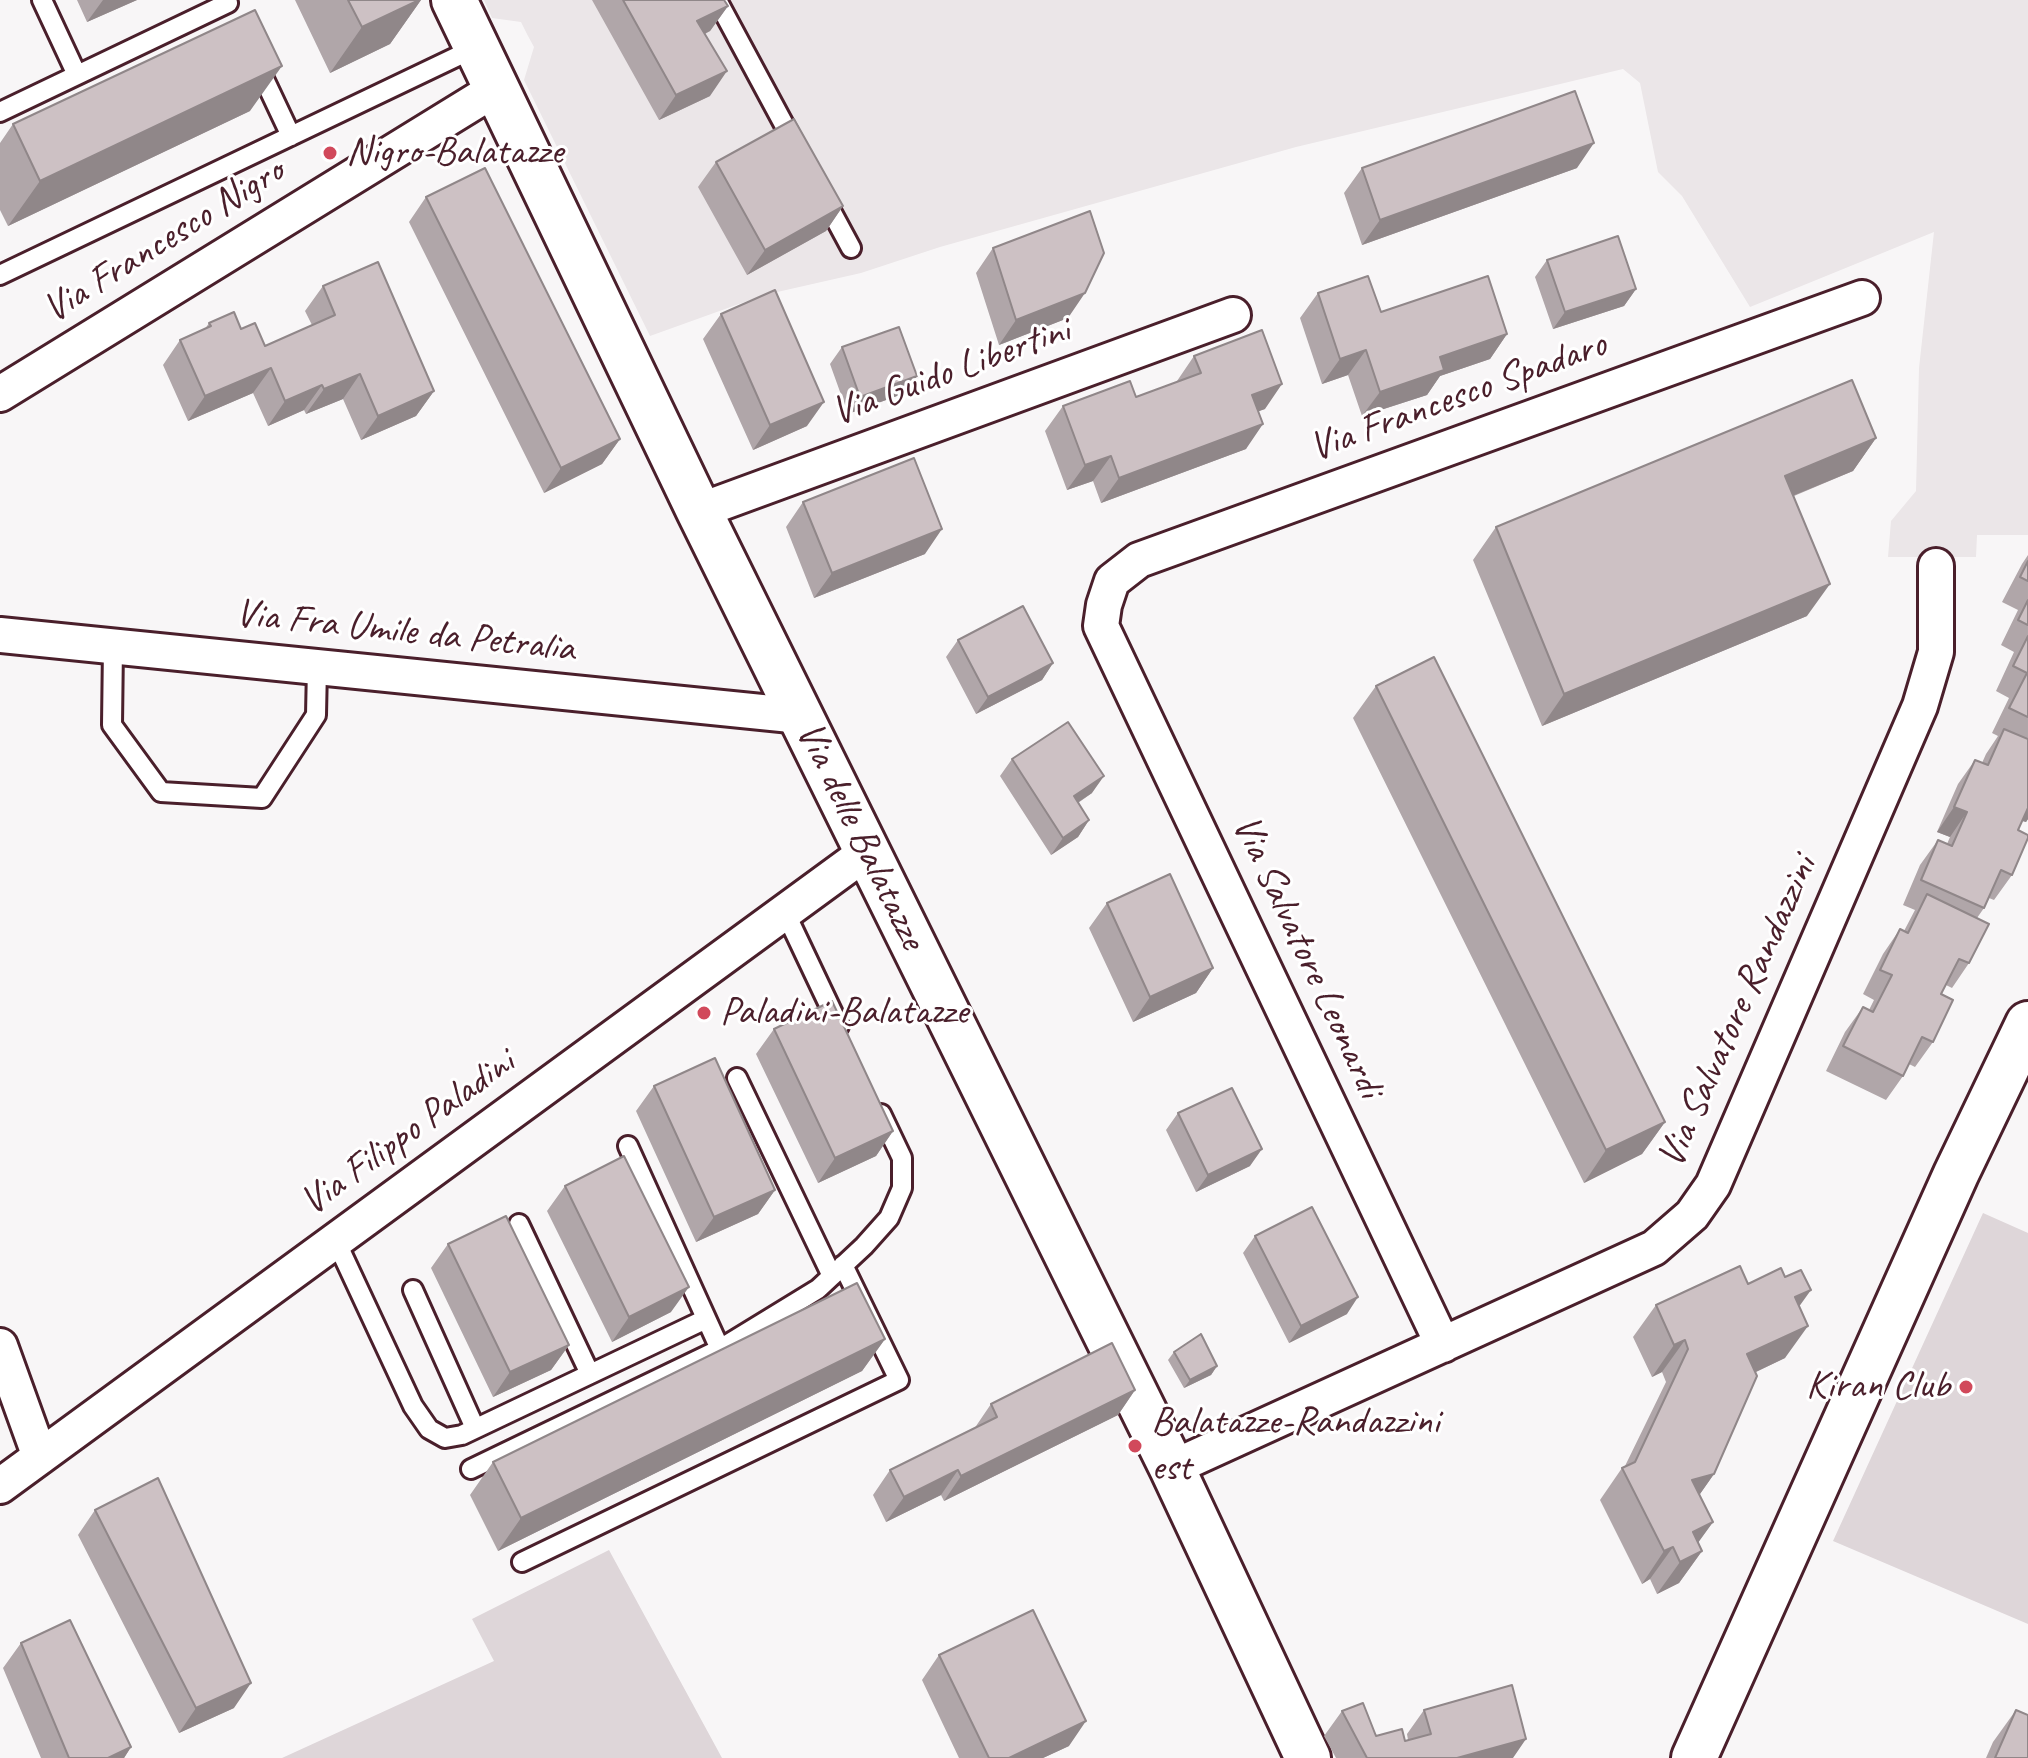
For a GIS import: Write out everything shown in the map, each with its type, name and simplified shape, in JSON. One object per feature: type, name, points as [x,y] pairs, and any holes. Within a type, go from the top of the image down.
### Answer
[{"type":"street","name":"Via delle Balatazze","points":[[454,0],[699,511],[1172,1468],[1308,1758]]},
{"type":"street","name":"Via Francesco Nigro","points":[[0,394],[497,88]]},
{"type":"street","name":"Via Francesco Spadaro","points":[[1104,605],[1112,581],[1139,560],[1862,298]]},
{"type":"street","name":"Via Guido Libertini","points":[[699,511],[1233,315]]},
{"type":"street","name":"Via Salvatore Randazzini","points":[[1172,1468],[1654,1248],[1692,1215],[1713,1185],[1920,706],[1936,652],[1936,566]]},
{"type":"street","name":"Via Salvatore Leonardi","points":[[1104,605],[1101,626],[1443,1345]]},
{"type":"street","name":"Via Fra Umile da Petralia","points":[[0,635],[801,716]]},
{"type":"street","name":"Via Filippo Paladini","points":[[0,1486],[868,851]]},
{"type":"street","points":[[1694,1758],[1956,1174],[2028,1024]]},
{"type":"street","points":[[0,1346],[40,1457]]},
{"type":"lane","points":[[42,0],[77,75]]},
{"type":"lane","points":[[717,0],[851,248]]},
{"type":"lane","points":[[0,112],[230,7]]},
{"type":"lane","points":[[0,275],[477,47]]},
{"type":"lane","points":[[253,57],[291,136]]},
{"type":"lane","points":[[113,646],[112,725],[161,792],[262,798],[316,715],[317,667]]},
{"type":"lane","points":[[785,912],[847,1043]]},
{"type":"lane","points":[[522,1562],[899,1380],[737,1078]]},
{"type":"lane","points":[[471,1469],[720,1349],[818,1289],[838,1271],[889,1218],[902,1188],[902,1158],[874,1100]]},
{"type":"lane","points":[[628,1146],[720,1349]]},
{"type":"lane","points":[[519,1224],[590,1374]]},
{"type":"lane","points":[[336,1241],[413,1406],[429,1429],[445,1438],[462,1435],[706,1319]]},
{"type":"lane","points":[[413,1290],[475,1428]]},
{"type":"shaded area","points":[[484,0],[2028,0],[2028,535],[1977,535],[1976,557],[1888,557],[1891,521],[1916,491],[1919,368],[1934,232],[1750,307],[1682,196],[1658,172],[1640,83],[1623,69],[1296,147],[940,247],[861,273],[764,295],[650,336],[524,80],[534,47],[521,22],[492,18]]},
{"type":"shaded area","name":"Kiran Club","points":[[1983,1213],[2028,1233],[2028,1624],[1833,1541]]},
{"type":"shaded area","points":[[609,1550],[722,1758],[282,1758],[494,1661],[472,1619]]},
{"type":"building","points":[[348,0],[419,0],[362,27]]},
{"type":"building","points":[[623,0],[724,0],[728,6],[697,21],[727,71],[676,95]]},
{"type":"building","points":[[255,10],[282,66],[40,181],[13,124]]},
{"type":"building","points":[[1575,91],[1594,143],[1380,220],[1362,168]]},
{"type":"building","points":[[794,119],[843,206],[765,250],[716,162]]},
{"type":"building","points":[[485,168],[620,439],[561,468],[426,197]]},
{"type":"building","points":[[1090,211],[1104,253],[1085,293],[1016,320],[993,248]]},
{"type":"building","points":[[1618,236],[1636,289],[1565,312],[1547,260]]},
{"type":"building","points":[[378,262],[434,391],[378,416],[360,374],[324,389],[322,385],[285,401],[271,368],[205,396],[180,340],[234,312],[241,329],[255,323],[265,346],[335,315],[323,286]]},
{"type":"building","points":[[1368,276],[1381,312],[1488,276],[1507,334],[1440,357],[1444,370],[1380,392],[1366,350],[1340,359],[1318,293]]},
{"type":"building","points":[[775,290],[824,402],[770,425],[721,314]]},
{"type":"building","points":[[899,327],[917,376],[860,397],[842,347]]},
{"type":"building","points":[[1262,330],[1282,384],[1252,395],[1263,424],[1119,478],[1111,456],[1085,465],[1063,406],[1130,381],[1136,397],[1201,373],[1194,356]]},
{"type":"building","points":[[1852,380],[1876,438],[1785,476],[1830,584],[1564,694],[1496,527]]},
{"type":"building","points":[[914,458],[942,529],[832,573],[803,502]]},
{"type":"building","points":[[2028,561],[2028,581],[2020,577]]},
{"type":"building","points":[[2028,600],[2028,625],[2018,620]]},
{"type":"building","points":[[1023,606],[1053,663],[988,697],[958,640]]},
{"type":"building","points":[[2028,636],[2028,717],[2009,708],[2027,673],[2013,666]]},
{"type":"building","points":[[1434,657],[1665,1122],[1606,1150],[1376,686]]},
{"type":"building","points":[[1068,722],[1104,776],[1074,796],[1089,820],[1063,838],[1012,759]]},
{"type":"building","points":[[2004,729],[2028,739],[2028,808],[2018,830],[2028,838],[2012,875],[2001,870],[1984,908],[1921,880],[1938,840],[1952,846],[1967,812],[1954,807],[1975,760],[1988,765]]},
{"type":"building","points":[[1170,874],[1213,968],[1150,997],[1107,903]]},
{"type":"building","points":[[1927,894],[1989,924],[1969,963],[1959,959],[1941,994],[1953,1000],[1933,1042],[1922,1037],[1903,1076],[1843,1046],[1863,1007],[1873,1012],[1892,975],[1880,970],[1900,929],[1908,933]]},
{"type":"building","points":[[832,1001],[893,1131],[835,1158],[774,1029]]},
{"type":"building","points":[[715,1058],[775,1190],[714,1217],[654,1086]]},
{"type":"building","points":[[1232,1088],[1262,1149],[1208,1175],[1178,1113]]},
{"type":"building","points":[[624,1156],[689,1287],[629,1317],[565,1186]]},
{"type":"building","points":[[1312,1207],[1358,1297],[1301,1326],[1255,1236]]},
{"type":"building","points":[[506,1216],[569,1345],[510,1372],[448,1244]]},
{"type":"building","points":[[1740,1266],[1748,1284],[1781,1268],[1785,1277],[1801,1270],[1811,1290],[1795,1297],[1808,1326],[1747,1354],[1757,1376],[1714,1474],[1692,1480],[1713,1522],[1693,1532],[1702,1551],[1680,1562],[1673,1547],[1664,1551],[1622,1468],[1635,1462],[1688,1349],[1685,1340],[1674,1345],[1656,1305]]},
{"type":"building","points":[[857,1283],[885,1339],[521,1518],[493,1462]]},
{"type":"building","points":[[1201,1334],[1217,1366],[1190,1380],[1174,1352]]},
{"type":"building","points":[[1112,1343],[1135,1390],[961,1476],[958,1470],[904,1497],[890,1470],[997,1417],[991,1404]]},
{"type":"building","points":[[158,1478],[251,1683],[196,1708],[95,1510]]},
{"type":"building","points":[[1033,1610],[1086,1721],[1009,1758],[989,1758],[939,1655]]},
{"type":"building","points":[[70,1620],[131,1747],[108,1758],[69,1758],[21,1643]]},
{"type":"building","points":[[1512,1685],[1526,1739],[1457,1758],[1367,1758],[1342,1711],[1363,1703],[1376,1736],[1402,1729],[1405,1741],[1431,1734],[1424,1710]]},
{"type":"building","points":[[2016,1710],[2028,1715],[2028,1758],[1995,1758]]},
{"type":"place","name":"Nigro-Balatazze","points":[[330,153]]},
{"type":"place","name":"Paladini-Balatazze","points":[[704,1013]]},
{"type":"place","name":"Kiran Club","points":[[1966,1387]]},
{"type":"place","name":"Balatazze-Randazzini est","points":[[1135,1446]]}]
